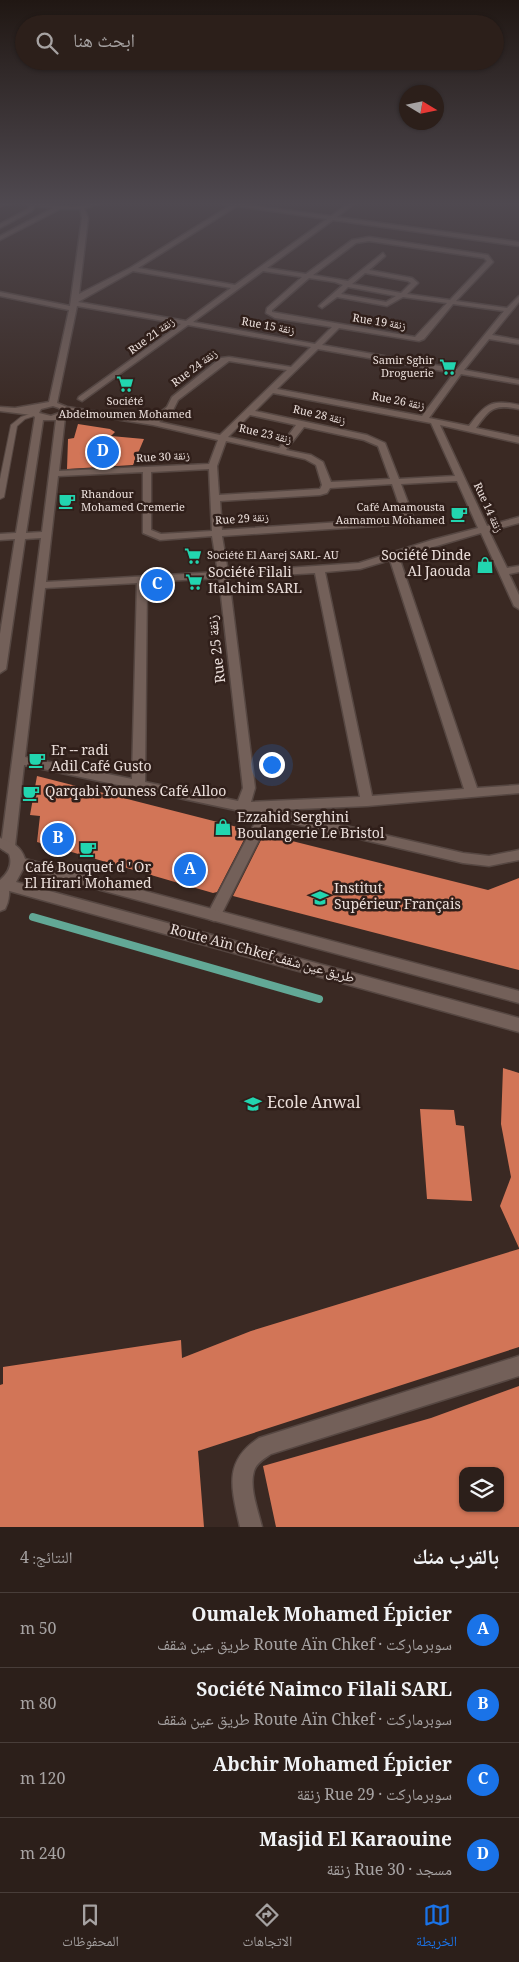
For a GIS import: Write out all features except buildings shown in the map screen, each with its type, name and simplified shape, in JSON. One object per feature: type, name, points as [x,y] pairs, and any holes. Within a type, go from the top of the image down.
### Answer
[{"type":"street","points":[[37,413],[53,404],[77,273]]},
{"type":"street","points":[[73,304],[125,273]]},
{"type":"street","points":[[157,273],[237,287]]},
{"type":"street","name":"Rue 21 زنقة","points":[[64,410],[188,324],[255,273]]},
{"type":"street","points":[[289,273],[418,296],[515,304]]},
{"type":"street","points":[[307,276],[311,273]]},
{"type":"street","points":[[322,306],[360,273]]},
{"type":"street","points":[[376,273],[410,279],[415,283],[405,293]]},
{"type":"street","points":[[453,300],[480,273]]},
{"type":"street","name":"Rue 19 زنقة","points":[[307,276],[269,309],[268,313],[275,316],[410,339],[421,337],[453,300]]},
{"type":"street","name":"Rue 19 زنقة","points":[[337,294],[381,304],[392,303],[405,293]]},
{"type":"street","name":"Rue 15 زنقة","points":[[0,294],[73,304],[458,372]]},
{"type":"street","points":[[429,420],[458,372],[515,304]]},
{"type":"street","name":"Rue 25 زنقة","points":[[243,807],[249,788],[217,535],[216,498],[212,466],[223,437],[336,327]]},
{"type":"street","points":[[487,336],[519,342]]},
{"type":"street","name":"Rue 24 زنقة","points":[[154,423],[170,408],[174,399],[224,360],[236,358],[292,369]]},
{"type":"street","points":[[458,372],[519,382]]},
{"type":"street","name":"Rue 26 زنقة","points":[[272,390],[516,439]]},
{"type":"street","points":[[471,429],[488,406],[494,403],[519,407]]},
{"type":"street","points":[[53,404],[64,410]]},
{"type":"street","points":[[0,409],[37,413],[51,419],[64,410]]},
{"type":"street","points":[[0,905],[2,886],[17,871],[19,862],[17,854],[4,844],[19,760],[54,474],[64,410]]},
{"type":"street","name":"Rue 23 زنقة","points":[[64,410],[154,423],[281,451],[316,461],[320,464],[327,485]]},
{"type":"street","name":"Rue 28 زنقة","points":[[249,412],[367,438],[382,445],[394,482]]},
{"type":"street","points":[[0,669],[37,413]]},
{"type":"street","name":"Rue 14 زنقة","points":[[429,420],[485,528],[519,606]]},
{"type":"street","points":[[281,451],[302,423]]},
{"type":"street","points":[[516,439],[519,449]]},
{"type":"street","name":"Rue 30 زنقة","points":[[54,474],[212,466]]},
{"type":"street","name":"Rue 29 زنقة","points":[[147,470],[146,531],[160,537],[217,535],[401,522],[406,520],[408,516],[394,482]]},
{"type":"street","points":[[216,498],[320,492],[324,491],[327,485],[460,478]]},
{"type":"street","points":[[41,585],[319,570],[360,566],[485,528],[519,520]]},
{"type":"street","points":[[0,538],[47,535]]},
{"type":"street","points":[[394,556],[472,793]]},
{"type":"street","points":[[504,572],[519,569]]},
{"type":"street","points":[[319,570],[367,801]]},
{"type":"street","points":[[138,785],[140,769],[142,580]]},
{"type":"street","points":[[0,590],[12,589]]},
{"type":"street","points":[[19,760],[243,807],[266,814],[463,858],[490,861],[519,855]]},
{"type":"street","points":[[243,807],[367,801],[519,789]]},
{"type":"street","points":[[214,915],[266,814]]},
{"type":"street","name":"Route Aïn Chkef طريق عين شقف","points":[[19,862],[519,996]]},
{"type":"street","name":"Route Aïn Chkef طريق عين شقف","points":[[2,886],[519,1025]]},
{"type":"street","points":[[251,1527],[242,1476],[246,1461],[255,1450],[519,1366]]},
{"type":"lane","points":[[0,497],[14,425],[23,418],[37,413]]},
{"type":"waterway","points":[[33,917],[319,999]]},
{"type":"place","name":"Samir Sghir Droguerie","points":[[448,367]]},
{"type":"place","name":"Société Abdelmoumen Mohamed","points":[[125,384]]},
{"type":"place","name":"Masjid El Karaouine","points":[[103,452]]},
{"type":"place","name":"Rhandour Mohamed Cremerie","points":[[67,501]]},
{"type":"place","name":"Café Amamousta Aamamou Mohamed","points":[[459,514]]},
{"type":"place","name":"Société El Aarej SARL- AU","points":[[193,556]]},
{"type":"place","name":"Société Dinde Al Jaouda","points":[[485,565]]},
{"type":"place","name":"Société Filali Italchim SARL","points":[[194,582]]},
{"type":"place","name":"Abchir Mohamed Épicier","points":[[157,585]]},
{"type":"place","name":"Er -- radi Adil Café Gusto","points":[[37,760]]},
{"type":"place","name":"Qarqabi Youness Café Alloo","points":[[31,793]]},
{"type":"place","name":"Ezzahid Serghini Boulangerie Le Bristol","points":[[223,827]]},
{"type":"place","name":"Société Naimco Filali SARL","points":[[58,839]]},
{"type":"place","name":"Café Bouquet d ' Or El Hirari Mohamed","points":[[88,849]]},
{"type":"place","name":"Oumalek Mohamed Épicier","points":[[190,870]]},
{"type":"place","name":"Institut Supérieur Français","points":[[320,898]]},
{"type":"place","name":"Ecole Anwal","points":[[253,1104]]}]
